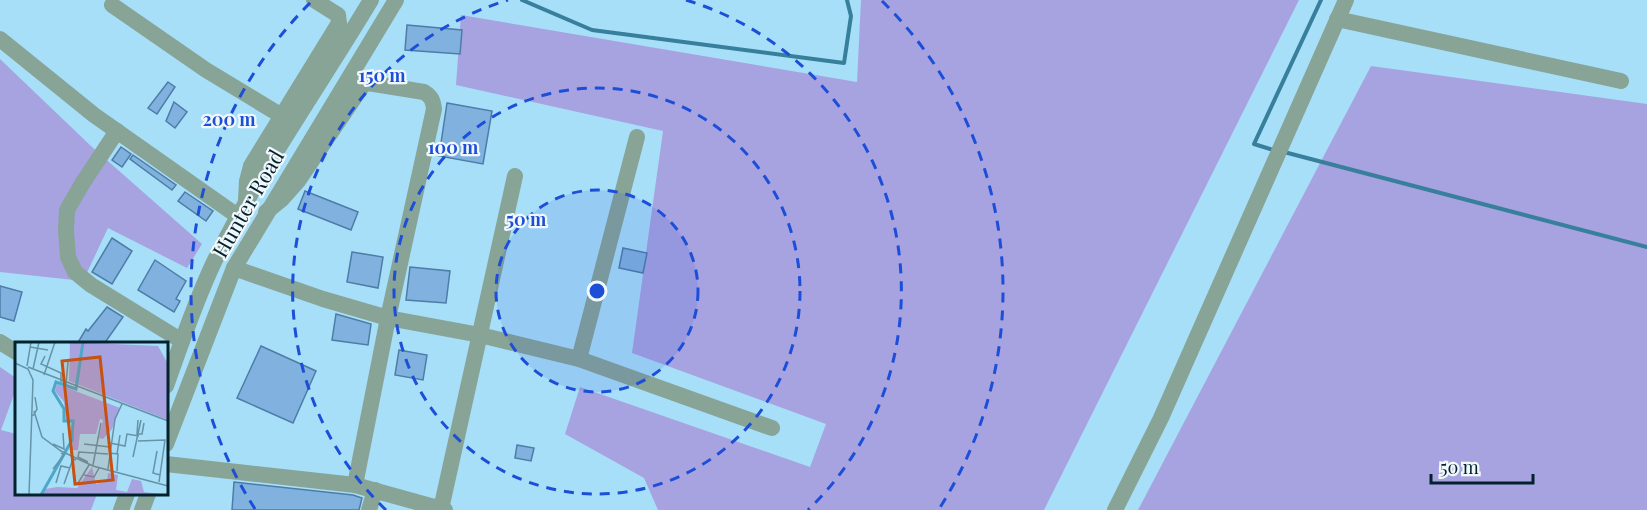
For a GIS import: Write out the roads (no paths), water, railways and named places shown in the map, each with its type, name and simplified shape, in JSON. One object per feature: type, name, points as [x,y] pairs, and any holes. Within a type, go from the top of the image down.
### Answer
[{"type":"street","points":[[0,39],[117,131],[242,210],[251,166],[339,23],[338,15],[333,10],[314,0]]},
{"type":"street","name":"Hunter Road","points":[[168,380],[214,263],[242,210],[371,0]]},
{"type":"street","name":"Hunter Road","points":[[168,439],[234,268],[396,0]]},
{"type":"street","points":[[1115,510],[1161,418],[1346,0]]},
{"type":"street","points":[[112,5],[206,70],[282,116]]},
{"type":"street","points":[[1337,19],[1621,81]]},
{"type":"street","points":[[266,212],[298,181],[363,85],[368,83],[424,92],[430,95],[434,109],[388,318],[355,485]]},
{"type":"street","points":[[117,131],[67,210],[68,257],[75,272],[92,285],[182,341]]},
{"type":"street","points":[[579,359],[637,137]]},
{"type":"street","points":[[168,464],[355,485],[443,510],[515,176]]},
{"type":"street","points":[[234,268],[323,299],[388,318],[480,335],[579,359],[772,428]]},
{"type":"street","points":[[0,342],[15,351]]},
{"type":"street","points":[[369,510],[375,490]]},
{"type":"street","points":[[121,510],[127,495]]},
{"type":"street","points":[[142,510],[148,495]]},
{"type":"waterway","points":[[522,0],[592,30],[844,63],[851,16],[847,0]]},
{"type":"waterway","points":[[1273,150],[1254,144],[1321,0]]},
{"type":"waterway","points":[[1284,152],[1647,247]]}]
